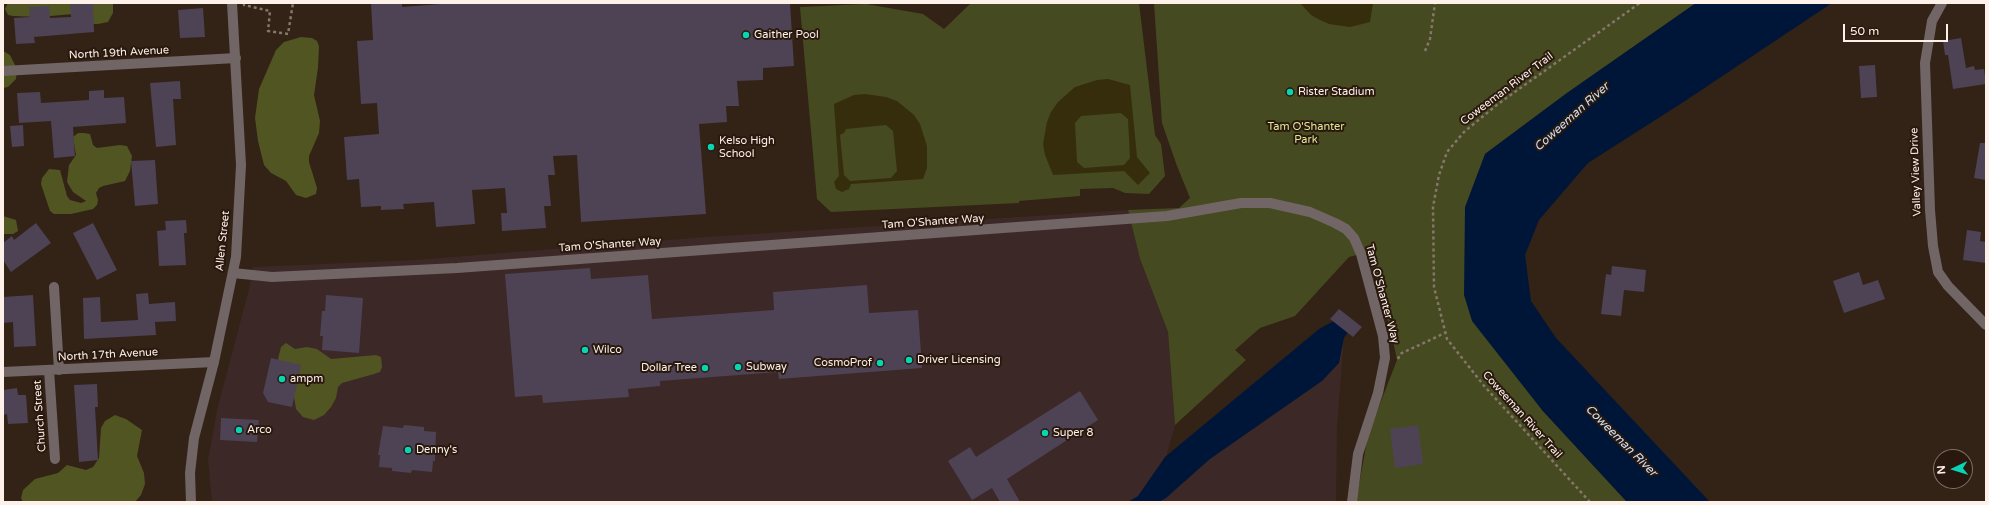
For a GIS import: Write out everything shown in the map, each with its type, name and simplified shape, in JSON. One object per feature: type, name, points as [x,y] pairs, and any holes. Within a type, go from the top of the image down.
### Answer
[{"type":"street","name":"Allen Street","points":[[190,502],[190,472],[192,454],[214,362],[236,257],[241,165],[232,3]]},
{"type":"street","name":"Valley View Drive","points":[[1942,3],[1932,21],[1925,63],[1930,210],[1933,246],[1938,272],[1948,286],[1986,325]]},
{"type":"street","name":"North 19th Avenue","points":[[3,71],[236,58]]},
{"type":"street","name":"Tam O'Shanter Way","points":[[233,273],[272,277],[457,268],[1167,216],[1241,203],[1270,203],[1310,212],[1346,229],[1354,238],[1361,254],[1383,336],[1385,358],[1378,393],[1358,454],[1352,502]]},
{"type":"street","name":"Church Street","points":[[54,287],[55,459]]},
{"type":"street","name":"North 17th Avenue","points":[[3,372],[214,362]]},
{"type":"path","points":[[244,3],[244,5],[270,10],[268,31],[288,34],[293,3]]},
{"type":"path","points":[[1426,51],[1430,39],[1435,3]]},
{"type":"path","name":"Coweeman River Trail","points":[[1590,502],[1485,388],[1447,339],[1434,286],[1432,244],[1433,206],[1439,175],[1447,152],[1464,132],[1498,104],[1640,3]]},
{"type":"path","points":[[1398,359],[1400,354],[1445,333]]},
{"type":"shaded area","points":[[1128,210],[1140,259],[1168,332],[1175,425],[1166,457],[1319,329],[1348,332],[1344,338],[1337,426],[1336,502],[212,502],[208,460],[217,410],[249,289],[253,267],[415,260],[706,237]]},
{"type":"green space","points":[[8,3],[113,3],[113,13],[108,22],[92,24],[73,14],[40,17],[8,15],[5,9]]},
{"type":"green space","points":[[971,3],[1139,3],[1155,135],[1161,144],[1165,176],[1149,194],[1125,193],[1113,188],[1080,189],[1080,196],[1019,201],[1019,203],[831,212],[817,199],[800,7],[866,4],[923,14],[944,29]]},
{"type":"green space","name":"Tam O'Shanter Park","points":[[1154,3],[1696,3],[1567,93],[1485,154],[1542,410],[1627,502],[1356,502],[1368,435],[1397,360],[1369,252],[1349,257],[1295,316],[1260,328],[1235,350],[1246,360],[1175,425],[1168,332],[1140,259],[1128,210],[1179,208],[1190,198],[1162,123]]},
{"type":"green space","points":[[301,37],[312,38],[317,41],[319,46],[318,68],[314,95],[320,121],[319,133],[309,156],[309,162],[317,188],[316,194],[306,198],[296,195],[286,181],[271,173],[264,165],[258,141],[255,118],[259,89],[276,50],[284,42]]},
{"type":"green space","points":[[3,51],[10,55],[17,69],[16,79],[8,87],[3,88]]},
{"type":"green space","points":[[78,133],[90,134],[93,145],[97,148],[120,145],[127,146],[132,156],[130,171],[125,181],[99,188],[96,193],[98,200],[97,205],[93,209],[71,214],[54,214],[50,211],[41,184],[42,178],[49,169],[60,170],[67,196],[70,200],[81,203],[86,201],[73,192],[67,182],[69,165],[76,155],[73,137]]},
{"type":"green space","points":[[3,216],[16,220],[18,231],[13,234],[3,234]]},
{"type":"green space","points":[[286,343],[295,349],[307,347],[317,349],[331,359],[376,355],[381,357],[382,367],[380,372],[342,383],[338,387],[336,398],[331,407],[324,415],[314,420],[303,417],[296,409],[294,397],[289,394],[278,359],[281,347]]},
{"type":"green space","points":[[115,415],[126,419],[142,430],[137,456],[144,473],[145,484],[141,495],[135,502],[23,502],[21,498],[23,490],[35,479],[58,473],[67,465],[86,470],[93,467],[99,458],[101,428],[105,421]]},
{"type":"sand","points":[[1300,3],[1373,3],[1370,22],[1350,27],[1329,24],[1320,20],[1311,15]]},
{"type":"sand","points":[[1108,79],[1130,85],[1137,157],[1150,173],[1138,185],[1124,171],[1053,175],[1045,155],[1043,144],[1047,122],[1051,112],[1058,102],[1075,87],[1097,80]],"holes":[[[1121,113],[1128,119],[1130,158],[1124,165],[1084,168],[1077,162],[1075,123],[1081,116]]]},
{"type":"sand","points":[[865,94],[886,97],[897,101],[914,115],[920,124],[927,146],[927,168],[923,179],[851,184],[849,189],[842,192],[836,189],[834,182],[839,176],[834,104],[854,95]],"holes":[[[886,125],[893,131],[897,171],[891,178],[850,181],[844,175],[840,135],[844,133],[846,129]]]},
{"type":"water","name":"Coweeman River","points":[[1696,3],[1832,3],[1685,101],[1588,163],[1539,220],[1525,255],[1531,301],[1556,338],[1710,502],[1627,502],[1542,410],[1472,321],[1464,295],[1465,207],[1485,154],[1567,93]]},
{"type":"water","points":[[1334,321],[1348,332],[1344,338],[1339,363],[1322,381],[1210,459],[1166,498],[1159,502],[1128,502],[1138,496],[1165,457],[1319,329]]},
{"type":"building","points":[[70,3],[93,3],[94,32],[34,37],[35,43],[16,44],[14,18],[30,17],[29,7],[49,6],[50,18],[71,17]]},
{"type":"building","points":[[371,3],[402,3],[402,7],[454,3],[790,3],[794,66],[763,68],[763,80],[737,81],[739,106],[726,106],[727,122],[699,124],[706,214],[581,222],[577,155],[553,156],[555,175],[548,175],[551,206],[544,206],[546,228],[502,231],[501,213],[507,213],[505,188],[472,190],[475,224],[436,227],[434,202],[403,204],[404,209],[381,210],[381,206],[361,207],[359,179],[347,180],[344,137],[379,134],[377,103],[361,104],[357,41],[373,40]]},
{"type":"building","points":[[203,8],[205,37],[180,38],[178,10]]},
{"type":"building","points":[[1961,38],[1966,68],[1974,66],[1975,70],[1984,69],[1986,84],[1953,89],[1948,55],[1945,55],[1943,41]]},
{"type":"building","points":[[1875,65],[1877,97],[1861,98],[1859,66]]},
{"type":"building","points":[[180,81],[181,99],[173,99],[176,145],[156,147],[150,83]]},
{"type":"building","points":[[104,90],[104,98],[124,97],[126,123],[73,127],[75,156],[54,158],[51,121],[19,123],[17,93],[40,92],[41,103],[89,100],[89,91]]},
{"type":"building","points":[[23,125],[24,146],[12,147],[10,126]]},
{"type":"building","points":[[1980,143],[1986,143],[1986,180],[1974,178]]},
{"type":"building","points":[[155,160],[158,204],[135,206],[131,161]]},
{"type":"building","points":[[186,220],[187,233],[184,233],[186,265],[159,266],[157,231],[166,230],[165,221]]},
{"type":"building","points":[[36,223],[51,243],[11,272],[3,260],[3,243],[12,236],[14,240]]},
{"type":"building","points":[[93,223],[117,270],[97,280],[73,233]]},
{"type":"building","points":[[1967,230],[1981,232],[1980,241],[1986,242],[1986,263],[1963,260]]},
{"type":"building","points":[[1612,266],[1646,270],[1644,292],[1624,290],[1621,316],[1601,314],[1606,274],[1611,275]]},
{"type":"building","points":[[590,268],[591,279],[648,275],[652,319],[774,310],[773,292],[867,285],[869,313],[918,310],[922,368],[779,379],[778,372],[660,381],[660,386],[628,389],[629,397],[543,403],[542,395],[515,397],[505,274]]},
{"type":"building","points":[[1859,272],[1863,285],[1878,280],[1885,299],[1844,313],[1833,281]]},
{"type":"building","points":[[148,293],[149,304],[175,302],[176,321],[155,322],[156,335],[84,339],[83,298],[100,297],[101,322],[138,320],[136,294]]},
{"type":"building","points":[[33,295],[36,346],[14,347],[13,322],[3,323],[3,297]]},
{"type":"building","points":[[326,295],[363,298],[359,353],[322,350],[323,336],[320,336],[322,311],[325,311]]},
{"type":"building","points":[[1339,309],[1362,327],[1353,337],[1330,319]]},
{"type":"building","name":"ampm","points":[[271,358],[301,365],[292,407],[268,402],[263,393]]},
{"type":"building","points":[[97,384],[98,407],[95,407],[98,460],[79,462],[74,385]]},
{"type":"building","points":[[17,388],[18,395],[26,395],[28,423],[8,424],[7,414],[3,415],[3,390]]},
{"type":"building","name":"Super 8","points":[[1080,391],[1098,420],[1007,479],[1020,502],[1000,502],[992,488],[972,500],[948,461],[970,447],[976,457]]},
{"type":"building","name":"Arco","points":[[221,418],[259,420],[257,442],[220,440]]},
{"type":"building","name":"Denny's","points":[[404,425],[424,427],[424,431],[436,432],[435,461],[433,461],[432,472],[412,470],[411,473],[392,471],[392,468],[379,467],[380,455],[378,455],[383,426],[403,428]]},
{"type":"building","points":[[1418,425],[1423,464],[1395,468],[1390,429]]},
{"type":"place","name":"Gaither Pool","points":[[746,35]]},
{"type":"place","name":"Rister Stadium","points":[[1290,92]]},
{"type":"place","name":"Kelso High School","points":[[711,147]]},
{"type":"place","name":"Wilco","points":[[585,350]]},
{"type":"place","name":"Driver Licensing","points":[[909,360]]},
{"type":"place","name":"CosmoProf","points":[[880,363]]},
{"type":"place","name":"Subway","points":[[738,367]]},
{"type":"place","name":"Dollar Tree","points":[[705,368]]},
{"type":"place","name":"ampm","points":[[282,379]]},
{"type":"place","name":"Arco","points":[[239,430]]},
{"type":"place","name":"Super 8","points":[[1045,433]]},
{"type":"place","name":"Denny's","points":[[408,450]]}]
